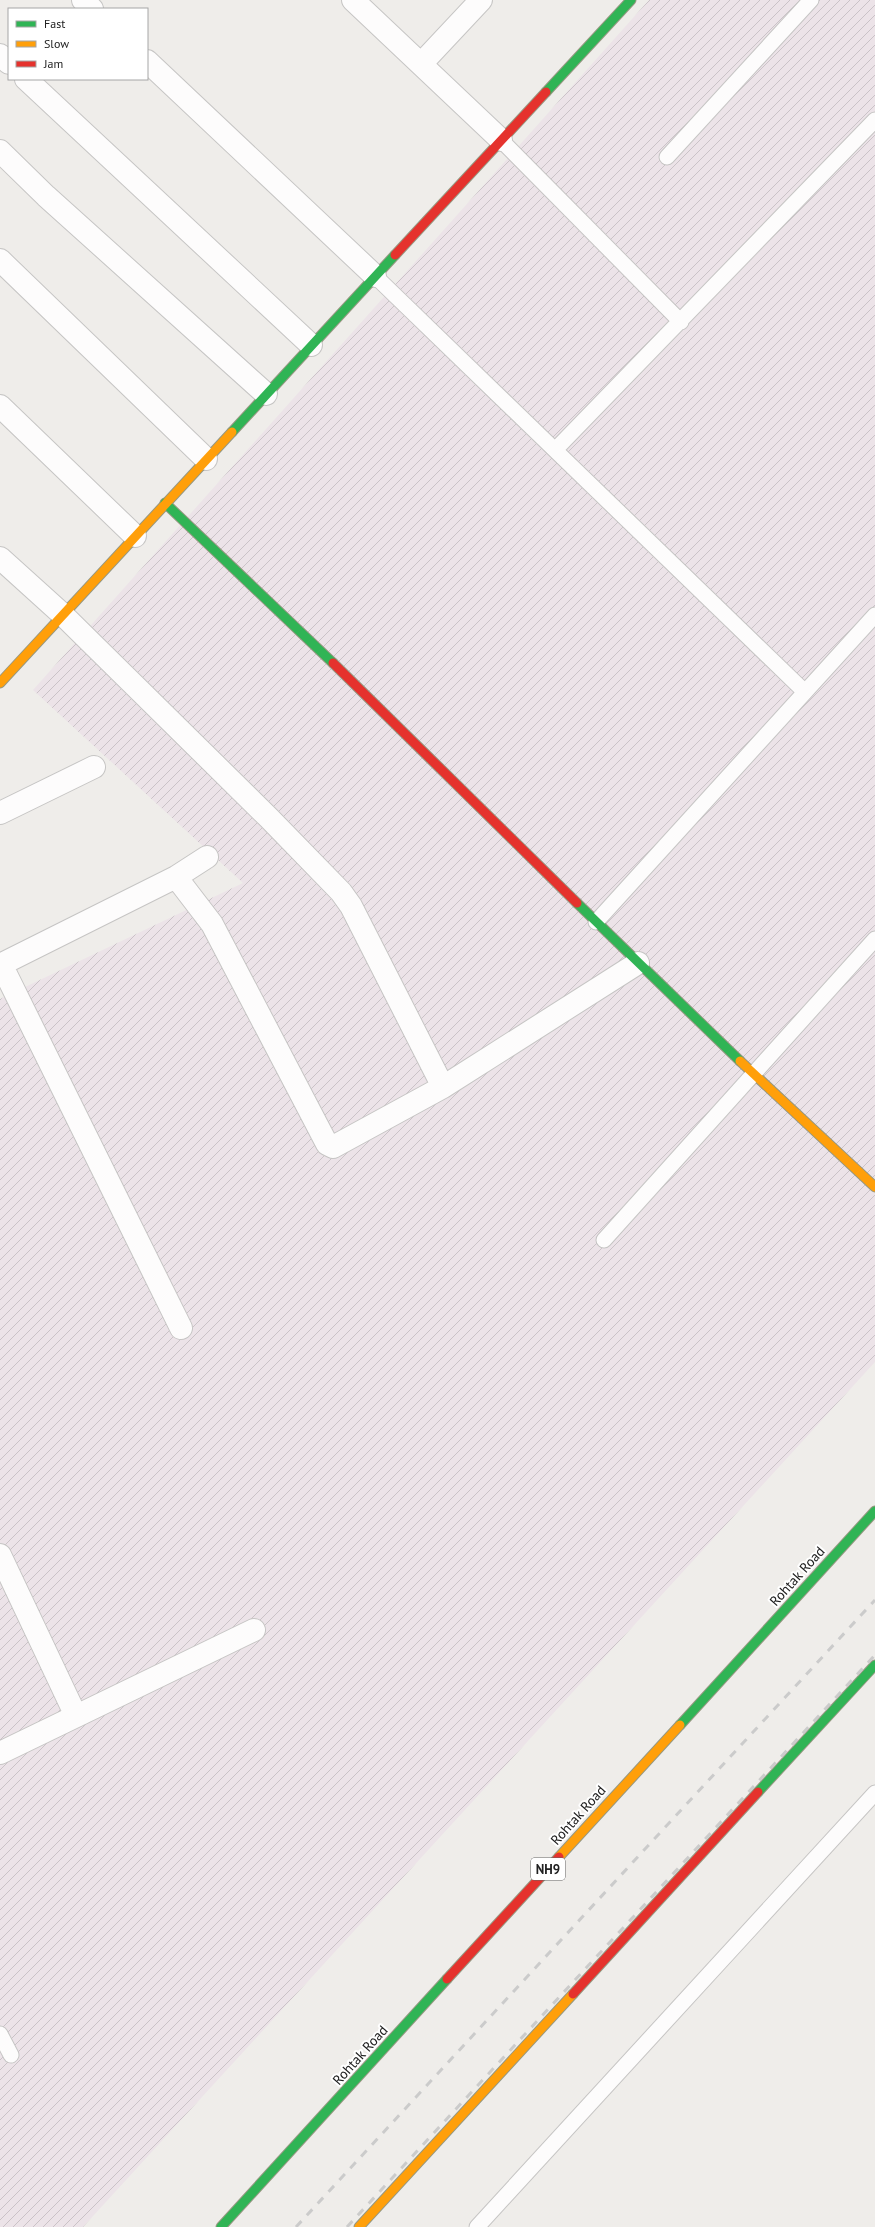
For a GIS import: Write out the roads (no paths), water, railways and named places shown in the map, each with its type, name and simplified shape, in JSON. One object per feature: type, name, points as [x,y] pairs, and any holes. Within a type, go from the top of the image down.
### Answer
[{"type":"main road","points":[[0,683],[62,614],[631,0]]},
{"type":"main road","points":[[166,503],[375,702],[596,922],[752,1073],[875,1187]]},
{"type":"main road","name":"Rohtak Road","points":[[221,2227],[875,1511]]},
{"type":"main road","points":[[359,2227],[875,1665]]},
{"type":"street","points":[[83,0],[91,8]]},
{"type":"street","points":[[353,0],[501,140]]},
{"type":"street","points":[[421,64],[481,0]]},
{"type":"street","points":[[0,55],[8,62]]},
{"type":"street","points":[[148,62],[375,276]]},
{"type":"street","points":[[27,80],[312,345]]},
{"type":"street","points":[[0,151],[46,196],[266,394]]},
{"type":"street","points":[[0,260],[206,459]]},
{"type":"street","points":[[0,406],[135,536]]},
{"type":"street","points":[[0,558],[62,614],[264,812],[341,892],[351,906],[443,1087]]},
{"type":"street","points":[[0,813],[94,767]]},
{"type":"street","points":[[181,1328],[1,964],[176,877],[207,857]]},
{"type":"street","points":[[176,877],[212,924],[327,1144],[333,1147],[443,1087],[638,963]]},
{"type":"street","points":[[0,1554],[76,1716]]},
{"type":"street","points":[[0,1753],[254,1630]]},
{"type":"lane","points":[[667,157],[811,0]]},
{"type":"lane","points":[[555,450],[681,322],[875,120]]},
{"type":"lane","points":[[501,140],[681,322]]},
{"type":"lane","points":[[375,276],[804,692]]},
{"type":"lane","points":[[596,922],[804,692],[875,616]]},
{"type":"lane","points":[[604,1240],[752,1073],[875,939]]},
{"type":"lane","points":[[477,2227],[875,1793]]},
{"type":"lane","points":[[0,2034],[11,2056]]},
{"type":"railway","points":[[296,2227],[875,1600]]},
{"type":"railway","points":[[347,2227],[875,1655]]}]
